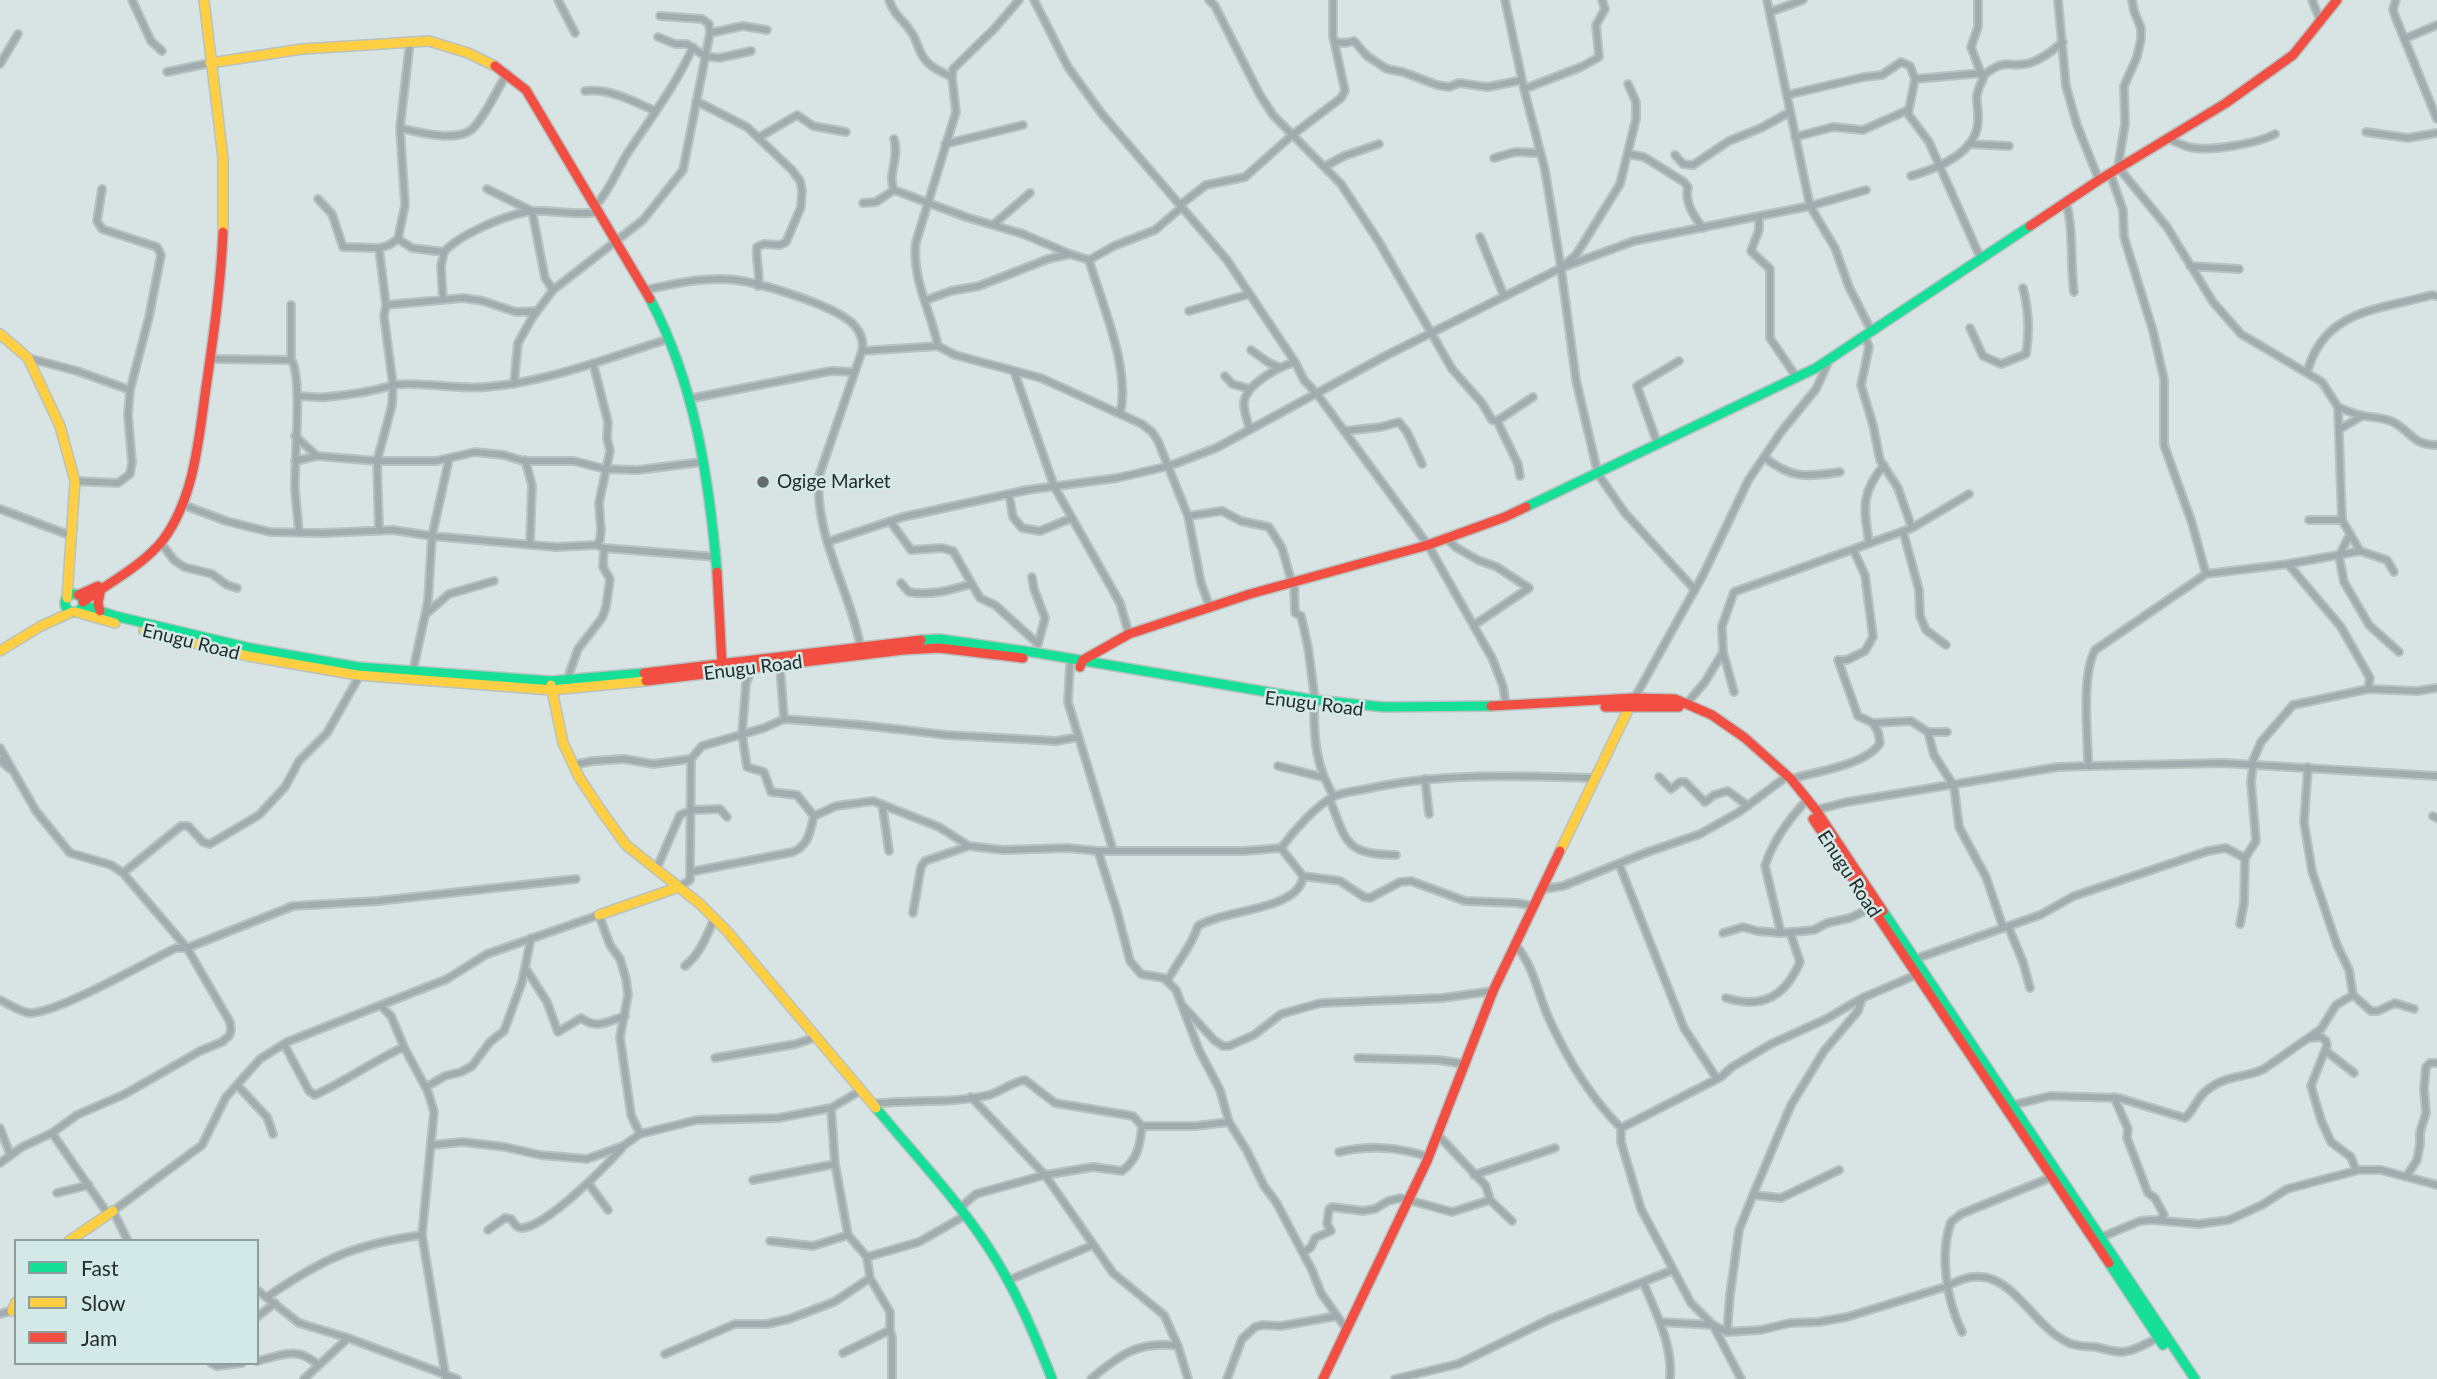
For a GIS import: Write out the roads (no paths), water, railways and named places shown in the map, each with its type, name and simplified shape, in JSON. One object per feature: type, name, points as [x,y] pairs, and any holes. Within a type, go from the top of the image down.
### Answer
[{"type":"main road","points":[[0,651],[41,626],[75,599],[106,585],[145,559],[161,543],[174,524],[191,474],[216,318],[224,210],[221,135],[204,0]]},
{"type":"main road","points":[[75,599],[100,611],[250,648],[358,667],[552,686],[567,680],[862,651],[940,639],[1037,648],[1082,664],[1129,634],[1293,582],[1428,545],[1505,517],[1797,378],[1869,335],[2114,170],[2226,103],[2293,55],[2337,0]]},
{"type":"main road","points":[[210,63],[302,49],[429,41],[447,45],[507,73],[526,90],[617,241],[669,339],[688,399],[702,462],[717,556],[722,664]]},
{"type":"main road","points":[[0,334],[28,358],[61,426],[75,481],[68,575],[75,599],[74,612]]},
{"type":"main road","points":[[100,611],[99,597],[106,585]]},
{"type":"main road","points":[[74,612],[66,609],[75,599]]},
{"type":"main road","points":[[41,626],[74,612]]},
{"type":"main road","name":"Enugu Road","points":[[74,612],[248,656],[360,676],[552,686],[780,665],[862,651],[939,648],[1070,665],[1082,664],[1314,704],[1420,714],[1632,702],[1674,706],[1691,712],[1708,720],[1786,780],[2186,1379]]},
{"type":"main road","points":[[552,686],[563,743],[600,809],[626,845],[714,919],[963,1211],[987,1242],[1009,1280],[1031,1324],[1052,1379]]},
{"type":"main road","points":[[1314,704],[1422,708],[1675,699],[1712,715],[1745,738],[1816,810],[2195,1379]]},
{"type":"main road","points":[[1323,1379],[1429,1157],[1493,991],[1632,702]]},
{"type":"main road","points":[[599,915],[679,887]]},
{"type":"main road","points":[[72,1239],[111,1213]]},
{"type":"street","points":[[132,0],[151,41],[162,51]]},
{"type":"street","points":[[558,0],[575,33]]},
{"type":"street","points":[[889,0],[896,17],[914,34],[928,64],[952,77]]},
{"type":"street","points":[[938,346],[926,300],[920,290],[914,256],[956,112],[953,69],[995,28],[1018,0]]},
{"type":"street","points":[[1034,0],[1068,66],[1102,114],[1227,260],[1295,362],[1304,380],[1428,545],[1475,625],[1503,686],[1506,705]]},
{"type":"street","points":[[1209,0],[1215,6],[1260,95],[1291,136],[1340,184],[1379,242],[1452,369],[1482,403],[1492,420],[1497,421],[1518,464],[1520,477]]},
{"type":"street","points":[[894,139],[897,148],[891,184],[894,190],[1089,260],[1114,246],[1155,230],[1206,185],[1245,177],[1291,136],[1341,98],[1345,91],[1335,42],[1332,0]]},
{"type":"street","points":[[1505,0],[1540,153],[1562,268],[1576,380],[1598,474],[1625,513],[1695,590]]},
{"type":"street","points":[[1524,89],[1581,67],[1599,57],[1596,25],[1605,9],[1602,0]]},
{"type":"street","points":[[1767,0],[1810,206],[1835,248],[1869,335],[1861,385],[1880,460],[1898,488],[1912,528]]},
{"type":"street","points":[[1770,12],[1803,0]]},
{"type":"street","points":[[1911,176],[1939,168],[1956,156],[1969,144],[1978,126],[1975,100],[1983,74],[1971,47],[1978,27],[1978,0]]},
{"type":"street","points":[[2058,0],[2066,86],[2099,180]]},
{"type":"street","points":[[2132,0],[2141,28],[2141,39],[2137,57],[2124,86],[2125,124],[2114,170],[2123,210],[2124,237],[2153,331],[2164,379],[2164,445],[2192,523],[2206,574]]},
{"type":"street","points":[[2312,0],[2321,22]]},
{"type":"street","points":[[2396,0],[2393,9],[2437,119]]},
{"type":"street","points":[[514,384],[518,343],[553,290],[643,220],[683,170],[710,33],[708,22],[702,19],[660,16]]},
{"type":"street","points":[[2404,39],[2437,25]]},
{"type":"street","points":[[710,33],[743,26],[767,30]]},
{"type":"street","points":[[0,65],[18,34]]},
{"type":"street","points":[[658,37],[694,47],[705,56],[730,57],[751,51]]},
{"type":"street","points":[[317,199],[332,214],[343,247],[379,248],[398,239],[405,205],[400,128],[410,41]]},
{"type":"street","points":[[1335,42],[1354,41],[1377,64],[1437,85],[1449,87],[1459,83],[1488,87],[1522,80]]},
{"type":"street","points":[[1915,79],[1983,74],[1996,65],[2031,63],[2063,42]]},
{"type":"street","points":[[487,189],[532,211],[581,215],[598,209],[619,168],[676,81],[694,47]]},
{"type":"street","points":[[1787,95],[1882,75],[1901,62],[1910,66],[1915,79],[1908,110],[1928,142],[1982,259]]},
{"type":"street","points":[[167,72],[210,63]]},
{"type":"street","points":[[400,128],[429,134],[465,133],[476,124],[507,73]]},
{"type":"street","points":[[1562,268],[1576,255],[1620,184],[1636,119],[1636,102],[1628,84]]},
{"type":"street","points":[[585,91],[598,89],[654,111]]},
{"type":"street","points":[[696,102],[737,120],[792,170],[800,181],[802,190],[797,218],[786,242],[757,247],[760,271],[758,286]]},
{"type":"street","points":[[1795,137],[1833,127],[1863,130],[1908,110]]},
{"type":"street","points":[[1675,155],[1683,164],[1693,165],[1729,141],[1761,128],[1790,111]]},
{"type":"street","points":[[758,138],[797,115],[813,126],[846,132]]},
{"type":"street","points":[[945,144],[1023,125]]},
{"type":"street","points":[[2366,132],[2408,138],[2437,133]]},
{"type":"street","points":[[2166,138],[2193,148],[2203,148],[2254,143],[2275,134]]},
{"type":"street","points":[[1324,167],[1344,156],[1379,144]]},
{"type":"street","points":[[1969,144],[2008,146]]},
{"type":"street","points":[[1494,158],[1515,152],[1540,153]]},
{"type":"street","points":[[1629,154],[1644,157],[1684,182],[1688,187],[1686,194],[1691,214],[1703,228]]},
{"type":"street","points":[[2114,170],[2167,227],[2213,302],[2241,334],[2322,383],[2338,407],[2343,520],[2360,551]]},
{"type":"street","points":[[75,481],[118,483],[130,474],[130,390],[149,317],[160,250],[102,229],[97,221],[102,190]]},
{"type":"street","points":[[863,203],[876,202],[894,190]]},
{"type":"street","points":[[827,542],[890,521],[1009,494],[1117,478],[1169,466],[1216,448],[1430,333],[1562,268],[1634,241],[1810,206],[1866,190]]},
{"type":"street","points":[[994,225],[1030,193]]},
{"type":"street","points":[[2066,201],[2073,236],[2071,262],[2074,292]]},
{"type":"street","points":[[443,300],[441,266],[444,252],[467,234],[483,226],[532,211]]},
{"type":"street","points":[[532,211],[545,278],[553,290]]},
{"type":"street","points":[[1759,216],[1759,230],[1751,250],[1770,270],[1770,338],[1797,378]]},
{"type":"street","points":[[1480,237],[1504,296]]},
{"type":"street","points":[[398,239],[412,248],[444,252]]},
{"type":"street","points":[[379,248],[393,385],[391,405],[377,461],[379,531]]},
{"type":"street","points":[[926,300],[951,291],[979,286],[1048,259],[1070,254]]},
{"type":"street","points":[[1089,260],[1121,365],[1124,387],[1120,414]]},
{"type":"street","points":[[2190,266],[2239,269]]},
{"type":"street","points":[[645,290],[705,281],[735,280],[790,295],[842,316],[858,330],[863,343],[862,351],[819,476],[817,496],[827,542],[851,608],[862,651]]},
{"type":"street","points":[[1970,328],[1983,356],[2001,364],[2026,354],[2030,333],[2029,309],[2023,288]]},
{"type":"street","points":[[1189,311],[1250,294]]},
{"type":"street","points":[[2307,373],[2312,353],[2329,330],[2345,319],[2432,295],[2437,296]]},
{"type":"street","points":[[386,305],[463,298],[516,312],[537,311]]},
{"type":"street","points":[[291,305],[291,359],[296,365],[298,396],[295,461],[299,533]]},
{"type":"street","points":[[298,396],[328,397],[370,393],[408,383],[482,388],[514,384],[549,377],[669,339]]},
{"type":"street","points":[[862,351],[938,346],[955,355],[1041,378],[1142,424],[1152,432],[1169,466],[1188,516],[1201,583],[1210,608]]},
{"type":"street","points":[[1251,350],[1279,367]]},
{"type":"street","points":[[28,358],[77,371],[130,390]]},
{"type":"street","points":[[210,359],[291,359]]},
{"type":"street","points":[[1632,702],[1695,590],[1734,508],[1764,457],[1815,389],[1830,359]]},
{"type":"street","points":[[1658,446],[1637,386],[1679,360]]},
{"type":"street","points":[[1250,430],[1244,402],[1250,390],[1279,367],[1295,362]]},
{"type":"street","points":[[593,363],[608,422],[610,451],[599,503],[601,530],[600,540],[596,545]]},
{"type":"street","points":[[1269,363],[1270,373]]},
{"type":"street","points":[[688,399],[831,371],[854,372]]},
{"type":"street","points":[[1014,371],[1054,486],[1120,603],[1129,634]]},
{"type":"street","points":[[1225,376],[1232,384],[1250,390]]},
{"type":"street","points":[[1497,421],[1534,397]]},
{"type":"street","points":[[2338,407],[2361,416],[2383,418],[2404,429],[2415,441],[2437,445]]},
{"type":"street","points":[[2340,429],[2361,416]]},
{"type":"street","points":[[1344,431],[1399,422],[1407,432],[1422,464]]},
{"type":"street","points":[[295,436],[317,456]]},
{"type":"street","points":[[295,461],[317,456],[377,461],[449,459],[475,452],[525,460],[574,461],[605,469],[638,470],[702,462]]},
{"type":"street","points":[[1764,457],[1787,473],[1809,477],[1840,472]]},
{"type":"street","points":[[413,671],[426,614],[432,536],[449,459]]},
{"type":"street","points":[[525,460],[532,485],[530,545]]},
{"type":"street","points":[[1869,542],[1867,489],[1884,465]]},
{"type":"street","points":[[1009,494],[1013,517],[1022,528],[1040,531],[1072,518]]},
{"type":"street","points":[[1734,692],[1723,652],[1722,626],[1734,592],[1912,528],[1969,494]]},
{"type":"street","points":[[181,504],[226,521],[270,533],[393,530],[530,545],[596,545],[604,548],[717,556]]},
{"type":"street","points":[[0,509],[69,536]]},
{"type":"street","points":[[1188,516],[1222,511],[1241,521],[1269,527],[1282,548],[1293,582],[1295,613],[1301,616],[1308,647],[1314,704],[1314,739],[1322,777],[1344,836],[1351,845],[1371,854],[1396,855]]},
{"type":"street","points":[[2309,520],[2343,520]]},
{"type":"street","points":[[890,521],[911,550],[942,548],[953,551],[979,598],[995,605],[1037,648]]},
{"type":"street","points":[[1903,531],[1919,590],[1920,616],[1926,629],[1946,645]]},
{"type":"street","points":[[1445,538],[1457,548],[1497,567],[1529,588],[1475,625]]},
{"type":"street","points":[[2348,538],[2339,555],[2343,580],[2367,622],[2399,652]]},
{"type":"street","points":[[161,543],[174,560],[184,567],[212,574],[227,585],[237,588]]},
{"type":"street","points":[[567,680],[578,649],[602,618],[606,607],[610,579],[603,567],[604,548]]},
{"type":"street","points":[[1853,549],[1865,575],[1873,637],[1865,652],[1847,660],[1838,660],[1858,716],[1873,723],[1911,721],[1928,732],[1947,732]]},
{"type":"street","points":[[2088,766],[2087,683],[2090,660],[2095,650],[2206,574],[2288,564],[2360,551],[2387,560],[2394,572]]},
{"type":"street","points":[[2288,564],[2341,627],[2370,678],[2368,689]]},
{"type":"street","points":[[1032,578],[1045,618],[1037,648]]},
{"type":"street","points":[[426,614],[449,594],[494,581]]},
{"type":"street","points":[[901,583],[909,592],[917,593],[947,591],[971,584]]},
{"type":"street","points":[[1687,703],[1705,682],[1723,652]]},
{"type":"street","points":[[780,665],[784,719]]},
{"type":"street","points":[[1070,665],[1067,694],[1112,850]]},
{"type":"street","points":[[751,668],[746,684],[742,734],[747,768],[764,772],[771,792],[797,795],[814,816]]},
{"type":"street","points":[[123,873],[181,826],[188,826],[203,842],[210,844],[259,815],[285,787],[299,761],[327,733],[360,676]]},
{"type":"street","points":[[2241,925],[2245,858],[2256,841],[2250,782],[2252,765],[2262,742],[2293,705],[2368,689],[2417,691],[2437,688]]},
{"type":"street","points":[[679,887],[690,880],[691,759],[702,746],[784,719],[974,737],[1056,741],[1079,737]]},
{"type":"street","points":[[1543,889],[1563,886],[1700,834],[1786,780],[1834,768],[1872,751],[1880,743],[1873,723]]},
{"type":"street","points":[[1928,732],[1934,755],[1954,786],[1959,828],[1986,877],[2030,988]]},
{"type":"street","points":[[0,748],[36,811],[70,853],[111,865],[123,873],[180,939],[230,1023],[231,1030],[222,1042],[200,1051],[125,1094],[77,1115],[52,1133],[10,1154],[0,1163]]},
{"type":"street","points":[[573,765],[624,759],[653,764],[691,759]]},
{"type":"street","points":[[0,760],[11,771]]},
{"type":"street","points":[[1816,810],[1847,802],[2058,767],[2159,763],[2252,765],[2437,776]]},
{"type":"street","points":[[1278,766],[1322,777]]},
{"type":"street","points":[[2308,767],[2304,814],[2312,871],[2337,945],[2349,970],[2353,995],[2371,1011],[2378,1011],[2395,1003],[2414,1009]]},
{"type":"street","points":[[814,816],[836,806],[873,801],[939,827],[970,846],[1003,850],[1243,850],[1281,848],[1298,826],[1332,798],[1379,786],[1425,779],[1512,776],[1596,778]]},
{"type":"street","points":[[1659,777],[1671,789],[1680,782],[1685,782],[1705,802],[1714,795],[1728,791],[1748,806]]},
{"type":"street","points":[[1425,779],[1429,814]]},
{"type":"street","points":[[882,804],[889,851]]},
{"type":"street","points":[[1781,933],[1765,866],[1788,821],[1803,804]]},
{"type":"street","points":[[656,870],[677,818],[692,810],[720,808],[727,817]]},
{"type":"street","points":[[690,872],[800,849],[808,839],[814,816]]},
{"type":"street","points":[[913,913],[923,863],[970,846]]},
{"type":"street","points":[[1281,848],[1303,876],[1340,881],[1364,897],[1370,898],[1400,882],[1410,881],[1465,901],[1534,906]]},
{"type":"street","points":[[1915,959],[2040,915],[2074,896],[2208,851],[2226,848],[2245,858]]},
{"type":"street","points":[[1098,851],[1133,967],[1141,974],[1168,980],[1176,990],[1191,1021],[1193,1036],[1220,1090],[1229,1122],[1303,1253],[1321,1293],[1348,1331]]},
{"type":"street","points":[[1619,864],[1684,1028],[1717,1079]]},
{"type":"street","points":[[1168,980],[1177,961],[1193,940],[1198,926],[1212,919],[1288,897],[1300,887],[1303,876]]},
{"type":"street","points":[[0,1000],[27,1013],[40,1012],[110,981],[176,947],[187,948],[293,906],[378,901],[576,879]]},
{"type":"street","points":[[1723,933],[1743,927],[1781,933],[1814,930],[1871,908]]},
{"type":"street","points":[[111,1213],[202,1145],[226,1097],[260,1059],[284,1044],[447,979],[486,954],[599,915],[610,945],[620,959],[626,979],[628,995],[620,1037],[631,1115],[640,1134]]},
{"type":"street","points":[[685,966],[700,949],[714,919]]},
{"type":"street","points":[[1726,998],[1744,1004],[1768,1000],[1786,989],[1800,962],[1790,932]]},
{"type":"street","points":[[426,1087],[445,1076],[472,1066],[490,1042],[504,1031],[526,969],[531,938]]},
{"type":"street","points":[[176,947],[180,939]]},
{"type":"street","points":[[1515,944],[1530,965],[1549,1020],[1578,1073],[1601,1108],[1621,1128],[1621,1142],[1641,1209],[1692,1303],[1713,1325],[1741,1379]]},
{"type":"street","points":[[526,969],[547,1002],[558,1032],[582,1018],[591,1025],[596,1025],[625,1016]]},
{"type":"street","points":[[1621,1128],[1717,1079],[1772,1044],[1863,998],[1916,975]]},
{"type":"street","points":[[1191,1021],[1214,1040],[1229,1046],[1254,1035],[1281,1014],[1321,1003],[1442,998],[1493,991]]},
{"type":"street","points":[[2013,1105],[2050,1096],[2114,1097],[2185,1118],[2201,1095],[2215,1084],[2264,1069],[2321,1029],[2336,1005],[2353,995]]},
{"type":"street","points":[[1727,1332],[1739,1230],[1753,1195],[1791,1105],[1824,1051],[1858,1011],[1863,998]]},
{"type":"street","points":[[391,1016],[394,1000]]},
{"type":"street","points":[[381,1006],[391,1016],[426,1087],[435,1112],[422,1235],[446,1377]]},
{"type":"street","points":[[1193,1036],[1196,1031],[1203,1030]]},
{"type":"street","points":[[715,1058],[796,1044],[816,1037]]},
{"type":"street","points":[[2308,1039],[2324,1038],[2327,1045],[2311,1086],[2320,1120],[2331,1142],[2351,1157],[2356,1170]]},
{"type":"street","points":[[284,1044],[309,1091],[315,1094],[404,1047]]},
{"type":"street","points":[[2326,1051],[2354,1073]]},
{"type":"street","points":[[1358,1058],[1438,1060],[1466,1064]]},
{"type":"street","points":[[2406,1177],[2419,1152],[2420,1132],[2426,1113],[2426,1067],[2430,1063],[2437,1063]]},
{"type":"street","points":[[872,1104],[904,1100],[932,1102],[987,1095],[1025,1080],[1050,1101],[1133,1116],[1142,1126],[1195,1126],[1229,1122]]},
{"type":"street","points":[[237,1086],[267,1117],[273,1134]]},
{"type":"street","points":[[488,1230],[505,1218],[511,1219],[522,1228],[539,1221],[588,1184],[623,1146],[640,1134],[697,1120],[778,1118],[831,1108],[860,1091]]},
{"type":"street","points":[[971,1097],[1045,1175],[1113,1273],[1164,1315],[1178,1346],[1188,1379]]},
{"type":"street","points":[[2114,1097],[2128,1129],[2127,1138],[2148,1193],[2160,1204],[2164,1216],[2159,1220]]},
{"type":"street","points":[[831,1108],[835,1164],[848,1235],[867,1257],[870,1278],[888,1308],[892,1337],[892,1379]]},
{"type":"street","points":[[867,1257],[919,1241],[963,1211],[976,1195],[1045,1175],[1093,1167],[1122,1171],[1132,1164],[1137,1156],[1142,1126]]},
{"type":"street","points":[[0,1128],[10,1154]]},
{"type":"street","points":[[52,1133],[127,1239]]},
{"type":"street","points":[[1438,1135],[1486,1186],[1490,1200],[1512,1221]]},
{"type":"street","points":[[432,1144],[463,1142],[540,1155],[587,1159],[623,1146]]},
{"type":"street","points":[[1339,1152],[1378,1147],[1411,1151],[1429,1157]]},
{"type":"street","points":[[1474,1175],[1555,1148]]},
{"type":"street","points":[[753,1180],[835,1164]]},
{"type":"street","points":[[2102,1237],[2140,1222],[2159,1220],[2199,1224],[2229,1220],[2262,1205],[2287,1189],[2356,1170],[2373,1169],[2437,1185]]},
{"type":"street","points":[[1753,1195],[1781,1198],[1839,1170]]},
{"type":"street","points":[[1962,1332],[1948,1286],[1945,1259],[1951,1222],[1961,1214],[2052,1177]]},
{"type":"street","points":[[588,1184],[608,1210]]},
{"type":"street","points":[[57,1193],[89,1185]]},
{"type":"street","points":[[1303,1253],[1311,1247],[1315,1237],[1331,1231],[1327,1224],[1330,1208],[1363,1211],[1380,1207],[1395,1199],[1409,1200],[1452,1212],[1490,1200]]},
{"type":"street","points":[[267,1297],[315,1266],[345,1253],[383,1240],[422,1235]]},
{"type":"street","points":[[770,1241],[813,1246],[848,1235]]},
{"type":"street","points":[[1009,1280],[1093,1245]]},
{"type":"street","points":[[1395,1379],[1458,1364],[1550,1319],[1673,1270]]},
{"type":"street","points":[[1660,1322],[1713,1325],[1727,1332],[1762,1330],[1790,1323],[1847,1317],[1956,1282],[1980,1277],[2005,1284],[2050,1330],[2070,1344],[2121,1352],[2130,1351],[2158,1338]]},
{"type":"street","points":[[665,1354],[735,1324],[767,1324],[789,1319],[834,1302],[870,1278]]},
{"type":"street","points":[[1643,1282],[1660,1322],[1671,1362],[1670,1379]]},
{"type":"street","points":[[259,1291],[299,1323],[348,1338],[457,1379]]},
{"type":"street","points":[[259,1315],[275,1303]]},
{"type":"street","points":[[1227,1379],[1242,1339],[1255,1327],[1281,1326],[1337,1316]]},
{"type":"street","points":[[843,1353],[890,1330]]},
{"type":"street","points":[[304,1379],[348,1338]]},
{"type":"street","points":[[1091,1379],[1109,1363],[1133,1350],[1148,1345],[1178,1346]]},
{"type":"street","points":[[259,1361],[290,1353],[304,1354],[318,1365]]},
{"type":"place","name":"Ogige Market","points":[[763,482]]}]
